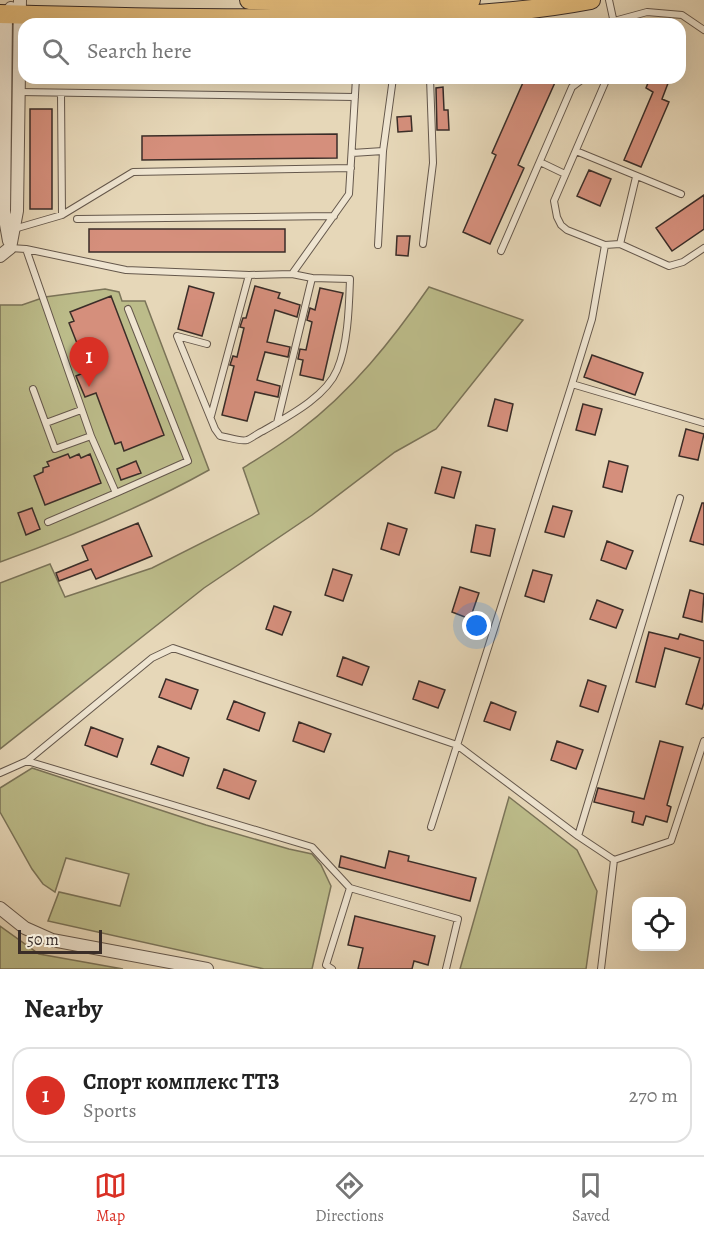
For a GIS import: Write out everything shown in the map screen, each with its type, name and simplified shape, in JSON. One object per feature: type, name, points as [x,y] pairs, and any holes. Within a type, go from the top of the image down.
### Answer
[{"type":"main road","points":[[249,0],[471,0]]},
{"type":"main road","points":[[411,18],[550,8],[591,0]]},
{"type":"main road","points":[[13,9],[109,18]]},
{"type":"street","points":[[13,9],[18,78]]},
{"type":"street","points":[[11,230],[2,213],[2,180],[3,101],[13,9]]},
{"type":"street","points":[[0,256],[10,248],[11,230],[17,211],[18,84]]},
{"type":"street","points":[[0,908],[25,928],[52,940],[207,969]]},
{"type":"lane","points":[[609,0],[613,18]]},
{"type":"lane","points":[[629,18],[647,12],[682,15],[704,30]]},
{"type":"lane","points":[[292,274],[350,194],[356,84]]},
{"type":"lane","points":[[378,245],[383,151],[392,84]]},
{"type":"lane","points":[[423,244],[433,163],[430,84]]},
{"type":"lane","points":[[501,251],[572,87],[576,84]]},
{"type":"lane","points":[[604,84],[554,201],[558,221],[567,230],[605,245],[620,244],[669,266],[683,262],[704,248]]},
{"type":"lane","points":[[19,92],[355,97]]},
{"type":"lane","points":[[62,93],[62,215]]},
{"type":"lane","points":[[352,153],[383,151]]},
{"type":"lane","points":[[576,151],[681,194]]},
{"type":"lane","points":[[540,162],[566,174]]},
{"type":"lane","points":[[11,230],[62,215],[133,172],[351,168]]},
{"type":"lane","points":[[620,244],[636,177]]},
{"type":"lane","points":[[77,219],[334,216]]},
{"type":"lane","points":[[431,827],[592,319],[605,245]]},
{"type":"lane","points":[[10,248],[26,249],[126,270],[249,275],[292,274],[312,278],[350,279],[348,309],[336,374],[329,384],[311,400],[246,440],[220,436],[177,336],[207,344]]},
{"type":"lane","points":[[26,249],[81,410],[116,493]]},
{"type":"lane","points":[[211,417],[249,275]]},
{"type":"lane","points":[[277,423],[312,278]]},
{"type":"lane","points":[[48,522],[188,461],[128,309]]},
{"type":"lane","points":[[572,384],[704,423]]},
{"type":"lane","points":[[33,389],[55,448],[91,436]]},
{"type":"lane","points":[[46,423],[81,410]]},
{"type":"lane","points":[[578,836],[680,498]]},
{"type":"lane","points":[[0,773],[27,761],[152,658],[173,648],[457,745],[578,836],[614,860]]},
{"type":"lane","points":[[614,860],[671,841],[704,741]]},
{"type":"lane","points":[[27,761],[312,847],[350,888],[458,919],[446,969]]},
{"type":"lane","points":[[601,969],[614,860]]},
{"type":"lane","points":[[332,969],[326,965],[350,888]]},
{"type":"green space","points":[[429,287],[523,320],[436,429],[395,452],[312,515],[204,588],[0,749],[0,583],[50,564],[65,597],[152,568],[259,514],[243,468],[293,435],[337,399],[386,345]]},
{"type":"green space","points":[[105,289],[119,292],[122,301],[145,301],[209,470],[107,520],[0,562],[0,305],[22,305],[45,297]]},
{"type":"green space","points":[[32,768],[206,825],[312,854],[321,865],[331,886],[312,969],[264,969],[48,921],[59,892],[120,906],[129,874],[66,858],[55,892],[43,884],[0,812],[0,788]]},
{"type":"green space","points":[[509,797],[577,850],[597,891],[586,969],[460,969]]},
{"type":"green space","points":[[0,926],[39,954],[123,969],[0,969]]},
{"type":"building","points":[[522,84],[554,84],[518,165],[524,168],[490,244],[463,232],[496,155],[492,153]]},
{"type":"building","points":[[648,84],[668,84],[662,99],[669,102],[641,167],[624,160],[653,92],[646,88]]},
{"type":"building","points":[[443,87],[444,110],[448,110],[449,130],[437,130],[436,88]]},
{"type":"building","points":[[30,109],[52,109],[52,209],[30,209]]},
{"type":"building","points":[[411,116],[412,131],[398,132],[397,117]]},
{"type":"building","points":[[337,134],[337,158],[142,160],[142,136]]},
{"type":"building","points":[[589,170],[611,179],[600,206],[577,196]]},
{"type":"building","points":[[704,195],[704,229],[672,251],[656,228]]},
{"type":"building","points":[[89,229],[285,229],[285,252],[89,252]]},
{"type":"building","points":[[397,236],[410,236],[408,256],[396,255]]},
{"type":"building","points":[[189,286],[214,293],[202,336],[178,329]]},
{"type":"building","points":[[255,286],[280,293],[278,298],[300,305],[297,317],[275,310],[267,342],[290,347],[288,357],[265,352],[257,380],[280,386],[278,397],[255,392],[247,421],[222,415],[234,366],[230,365],[233,356],[237,357],[244,328],[240,327],[243,318],[246,318]]},
{"type":"building","points":[[320,288],[343,293],[323,380],[300,375],[303,360],[298,359],[300,349],[306,350],[312,322],[307,320],[310,308],[315,310]]},
{"type":"building","points":[[111,296],[164,435],[124,451],[121,442],[115,444],[96,393],[85,397],[76,376],[88,371],[69,323],[74,321],[70,312]]},
{"type":"building","points":[[592,355],[643,373],[635,395],[584,377]]},
{"type":"building","points":[[495,399],[513,404],[507,431],[488,426]]},
{"type":"building","points":[[583,404],[602,409],[595,435],[576,430]]},
{"type":"building","points":[[686,429],[704,434],[698,460],[679,456]]},
{"type":"building","points":[[68,454],[70,458],[79,454],[81,458],[90,454],[101,483],[45,505],[34,476],[49,466],[47,462]]},
{"type":"building","points":[[136,461],[141,473],[121,480],[117,469]]},
{"type":"building","points":[[609,461],[628,466],[622,492],[603,487]]},
{"type":"building","points":[[442,467],[461,472],[454,498],[435,493]]},
{"type":"building","points":[[702,503],[704,503],[704,545],[690,541]]},
{"type":"building","points":[[553,506],[572,511],[564,537],[545,532]]},
{"type":"building","points":[[32,508],[40,529],[26,535],[18,513]]},
{"type":"building","points":[[138,523],[152,556],[96,579],[91,569],[59,581],[56,573],[88,560],[82,546]]},
{"type":"building","points":[[388,523],[407,529],[399,555],[381,549]]},
{"type":"building","points":[[476,525],[495,529],[490,556],[471,552]]},
{"type":"building","points":[[607,541],[633,551],[626,569],[601,560]]},
{"type":"building","points":[[333,569],[352,575],[343,601],[325,595]]},
{"type":"building","points":[[533,570],[552,575],[544,602],[525,596]]},
{"type":"building","points":[[460,587],[479,593],[470,619],[452,612]]},
{"type":"building","points":[[690,590],[704,594],[702,622],[683,617]]},
{"type":"building","points":[[597,600],[623,610],[616,628],[590,619]]},
{"type":"building","points":[[274,606],[291,612],[282,635],[266,629]]},
{"type":"building","points":[[649,632],[678,639],[680,634],[704,641],[704,703],[702,709],[686,704],[700,658],[665,648],[655,687],[636,682]]},
{"type":"building","points":[[343,657],[369,667],[362,685],[337,676]]},
{"type":"building","points":[[166,679],[198,690],[191,709],[159,697]]},
{"type":"building","points":[[588,680],[606,686],[598,712],[580,706]]},
{"type":"building","points":[[419,681],[445,690],[438,708],[413,699]]},
{"type":"building","points":[[234,701],[265,713],[259,731],[227,719]]},
{"type":"building","points":[[491,702],[516,712],[510,730],[484,721]]},
{"type":"building","points":[[299,722],[331,734],[324,752],[293,741]]},
{"type":"building","points":[[91,727],[123,739],[117,757],[85,745]]},
{"type":"building","points":[[557,741],[583,750],[576,769],[551,760]]},
{"type":"building","points":[[660,741],[683,747],[667,805],[671,807],[667,822],[646,816],[643,825],[632,822],[634,812],[594,802],[598,788],[644,799]]},
{"type":"building","points":[[158,746],[189,758],[183,776],[151,764]]},
{"type":"building","points":[[224,769],[256,781],[249,799],[217,788]]},
{"type":"building","points":[[389,851],[409,856],[408,861],[476,878],[470,901],[339,867],[341,856],[385,868]]},
{"type":"building","points":[[355,916],[435,936],[428,965],[414,961],[412,969],[358,969],[363,948],[348,945]]},
{"type":"place","name":"Спорт комплекс ТТЗ","points":[[89,387]]}]
